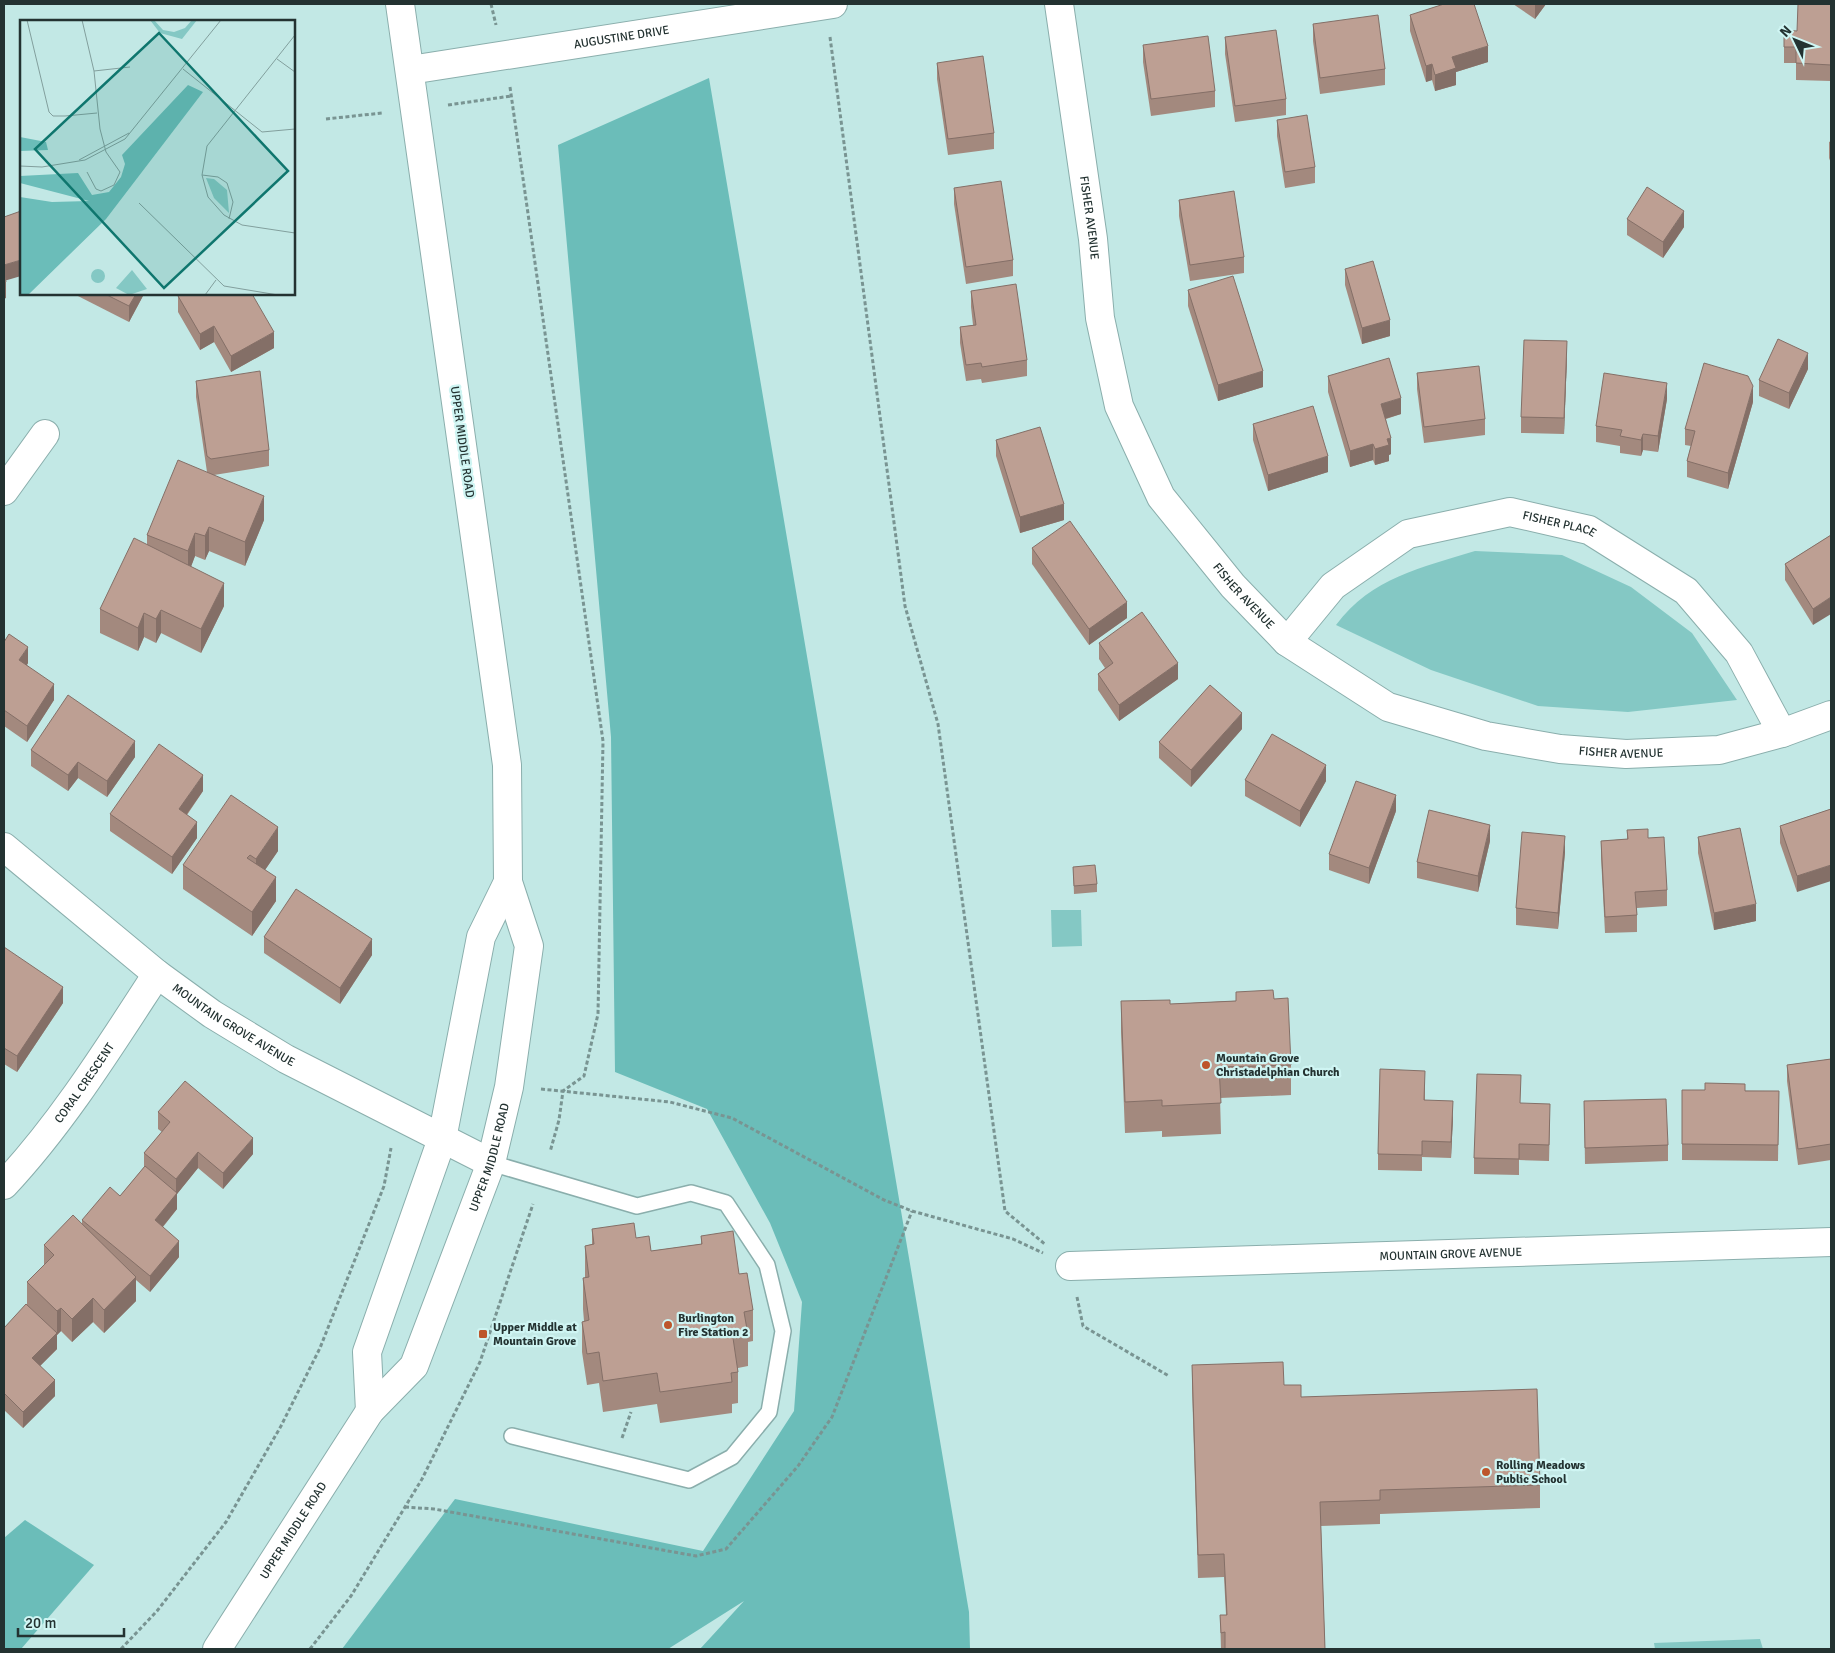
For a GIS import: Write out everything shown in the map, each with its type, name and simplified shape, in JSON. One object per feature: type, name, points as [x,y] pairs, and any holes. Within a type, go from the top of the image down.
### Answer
[{"type":"street","name":"UPPER MIDDLE ROAD","points":[[217,1649],[370,1410],[414,1366],[491,1163],[509,1086],[530,946],[508,882],[506,766],[400,4]]},
{"type":"street","name":"AUGUSTINE DRIVE","points":[[410,70],[829,4]]},
{"type":"street","name":"FISHER AVENUE","points":[[1059,4],[1093,239],[1100,318],[1119,406],[1161,497],[1233,586],[1287,642],[1388,706],[1496,738],[1560,749],[1626,754],[1719,750],[1782,733],[1831,714]]},
{"type":"street","points":[[4,491],[45,434]]},
{"type":"street","name":"FISHER PLACE","points":[[1287,642],[1333,586],[1408,534],[1510,512],[1589,530],[1686,591],[1739,653],[1782,733]]},
{"type":"street","name":"MOUNTAIN GROVE AVENUE","points":[[4,847],[157,974],[212,1014],[286,1059],[491,1163]]},
{"type":"street","name":"UPPER MIDDLE ROAD","points":[[370,1410],[367,1352],[442,1139],[480,938],[508,882]]},
{"type":"street","name":"CORAL CRESCENT","points":[[4,1185],[26,1162],[103,1056],[157,974]]},
{"type":"street","name":"MOUNTAIN GROVE AVENUE","points":[[1070,1266],[1831,1242]]},
{"type":"lane","points":[[491,1163],[638,1206],[691,1192],[726,1203],[767,1265],[783,1331],[769,1412],[732,1457],[689,1480],[512,1436]]},
{"type":"path","points":[[829,4],[905,606],[938,724],[1005,1212],[1070,1266],[1083,1326],[1169,1376]]},
{"type":"path","points":[[310,1649],[351,1596],[422,1479],[480,1362],[542,1177],[559,1120],[563,1091],[584,1076],[598,1014],[603,741],[505,55]]},
{"type":"path","points":[[509,1086],[670,1102],[732,1118],[884,1200],[912,1211],[1013,1239],[1070,1266]]},
{"type":"path","points":[[121,1649],[158,1611],[226,1522],[281,1426],[320,1348],[384,1186],[396,1116]]},
{"type":"shaded area","points":[[709,78],[969,1612],[970,1649],[700,1649],[744,1601],[668,1649],[342,1649],[455,1499],[703,1551],[794,1411],[802,1302],[770,1223],[707,1109],[615,1072],[611,737],[558,145]]},
{"type":"shaded area","points":[[1475,551],[1562,555],[1631,587],[1692,633],[1737,700],[1628,712],[1538,706],[1431,670],[1336,625],[1350,609],[1382,585],[1417,569]]},
{"type":"shaded area","points":[[1051,910],[1081,910],[1082,946],[1052,947]]},
{"type":"shaded area","points":[[25,1520],[94,1565],[21,1649],[4,1649],[4,1538]]},
{"type":"shaded area","points":[[1760,1639],[1763,1649],[1655,1649],[1654,1643]]},
{"type":"building","points":[[1444,4],[1474,4],[1488,46],[1452,57],[1456,68],[1435,75],[1432,64],[1426,66],[1410,15]]},
{"type":"building","points":[[1798,4],[1831,4],[1831,65],[1796,63],[1796,47],[1784,47],[1784,30],[1797,31]]},
{"type":"building","points":[[1378,15],[1385,69],[1320,78],[1313,24]]},
{"type":"building","points":[[1276,30],[1286,99],[1235,106],[1225,37]]},
{"type":"building","points":[[1208,36],[1215,91],[1151,99],[1143,45]]},
{"type":"building","points":[[983,56],[994,133],[948,139],[937,63]]},
{"type":"building","points":[[1307,115],[1315,167],[1285,172],[1277,120]]},
{"type":"building","points":[[1001,181],[1013,260],[966,267],[954,188]]},
{"type":"building","points":[[1647,187],[1684,211],[1663,242],[1627,219]]},
{"type":"building","points":[[1234,191],[1244,257],[1190,265],[1179,200]]},
{"type":"building","points":[[20,211],[20,260],[4,265],[4,217]]},
{"type":"building","points":[[1373,261],[1390,320],[1362,328],[1345,269]]},
{"type":"building","points":[[1233,276],[1263,371],[1218,385],[1188,290]]},
{"type":"building","points":[[1016,284],[1027,360],[982,367],[981,363],[966,365],[960,327],[976,325],[971,291]]},
{"type":"building","points":[[107,295],[135,295],[129,306]]},
{"type":"building","points":[[253,295],[274,332],[231,356],[214,326],[200,334],[178,296]]},
{"type":"building","points":[[1778,339],[1808,353],[1789,393],[1759,380]]},
{"type":"building","points":[[1524,340],[1567,341],[1564,418],[1521,417]]},
{"type":"building","points":[[1389,358],[1401,398],[1381,404],[1391,438],[1387,439],[1389,445],[1375,449],[1373,444],[1350,451],[1328,376]]},
{"type":"building","points":[[1704,363],[1748,376],[1753,386],[1728,473],[1687,461],[1695,431],[1685,429]]},
{"type":"building","points":[[1479,366],[1485,419],[1424,427],[1417,373]]},
{"type":"building","points":[[260,371],[269,450],[211,459],[207,456],[196,381]]},
{"type":"building","points":[[1604,373],[1667,383],[1658,436],[1643,434],[1641,440],[1620,436],[1622,430],[1596,426]]},
{"type":"building","points":[[1313,406],[1328,456],[1268,475],[1253,424]]},
{"type":"building","points":[[1040,427],[1064,504],[1020,517],[996,440]]},
{"type":"building","points":[[178,460],[264,496],[245,542],[209,527],[205,536],[195,533],[188,551],[147,535]]},
{"type":"building","points":[[1070,521],[1127,602],[1089,629],[1032,548]]},
{"type":"building","points":[[1831,535],[1831,597],[1813,609],[1785,564]]},
{"type":"building","points":[[134,538],[224,583],[201,629],[161,610],[156,619],[144,613],[138,628],[100,609]]},
{"type":"building","points":[[1142,612],[1178,663],[1119,705],[1098,674],[1113,663],[1099,643]]},
{"type":"building","points":[[9,634],[28,647],[19,660],[54,684],[27,726],[4,710],[4,642]]},
{"type":"building","points":[[1210,685],[1242,713],[1191,770],[1159,742]]},
{"type":"building","points":[[68,695],[135,741],[107,781],[78,762],[68,775],[31,750]]},
{"type":"building","points":[[1272,734],[1326,765],[1300,811],[1245,780]]},
{"type":"building","points":[[159,744],[203,775],[179,809],[197,822],[172,857],[110,814]]},
{"type":"building","points":[[1356,781],[1396,795],[1369,868],[1329,854]]},
{"type":"building","points":[[231,795],[278,827],[256,859],[250,855],[247,858],[276,877],[252,912],[183,865]]},
{"type":"building","points":[[1831,809],[1831,865],[1797,876],[1780,826]]},
{"type":"building","points":[[1429,810],[1490,825],[1478,876],[1417,862]]},
{"type":"building","points":[[1740,828],[1756,904],[1714,913],[1698,837]]},
{"type":"building","points":[[1648,829],[1648,838],[1664,837],[1667,890],[1635,892],[1637,915],[1605,917],[1601,841],[1628,839],[1627,830]]},
{"type":"building","points":[[1522,832],[1565,836],[1558,913],[1516,908]]},
{"type":"building","points":[[1095,865],[1097,884],[1074,886],[1073,867]]},
{"type":"building","points":[[296,889],[372,939],[340,988],[264,937]]},
{"type":"building","points":[[4,947],[63,987],[17,1056],[4,1048]]},
{"type":"building","name":"Mountain Grove Christadelphian Church","points":[[1273,990],[1274,999],[1288,998],[1291,1065],[1219,1067],[1221,1103],[1162,1106],[1162,1100],[1125,1102],[1121,1001],[1170,1000],[1170,1004],[1236,1001],[1236,992]]},
{"type":"building","points":[[1831,1059],[1831,1144],[1798,1149],[1787,1065]]},
{"type":"building","points":[[1380,1069],[1425,1071],[1424,1100],[1453,1101],[1451,1142],[1422,1141],[1422,1155],[1378,1154]]},
{"type":"building","points":[[1477,1074],[1521,1075],[1520,1103],[1550,1104],[1549,1145],[1519,1144],[1519,1159],[1474,1158]]},
{"type":"building","points":[[185,1081],[253,1138],[223,1173],[198,1152],[176,1179],[144,1153],[170,1122],[158,1112]]},
{"type":"building","points":[[1705,1083],[1745,1084],[1745,1091],[1779,1091],[1778,1145],[1682,1144],[1682,1090],[1705,1090]]},
{"type":"building","points":[[1666,1099],[1668,1145],[1585,1148],[1584,1101]]},
{"type":"building","points":[[145,1166],[177,1193],[155,1220],[179,1241],[150,1276],[82,1220],[110,1187],[120,1196]]},
{"type":"building","points":[[73,1215],[136,1277],[104,1310],[93,1298],[72,1319],[61,1308],[57,1311],[27,1282],[54,1255],[44,1245]]},
{"type":"building","name":"Burlington Fire Station 2","points":[[634,1223],[636,1238],[649,1236],[651,1251],[702,1244],[701,1236],[733,1231],[739,1274],[747,1273],[753,1310],[744,1312],[748,1335],[733,1338],[738,1372],[731,1373],[732,1382],[660,1392],[657,1373],[603,1381],[599,1352],[587,1354],[582,1322],[589,1320],[583,1278],[589,1277],[585,1246],[594,1244],[592,1229]]},
{"type":"building","points":[[26,1304],[57,1333],[32,1358],[55,1380],[23,1412],[4,1393],[4,1328]]},
{"type":"building","points":[[1283,1362],[1284,1385],[1301,1385],[1301,1397],[1537,1389],[1540,1485],[1380,1490],[1380,1500],[1320,1502],[1325,1649],[1225,1649],[1225,1632],[1221,1633],[1220,1615],[1227,1615],[1224,1554],[1198,1555],[1192,1365]]},
{"type":"place","name":"Mountain Grove Christadelphian Church","points":[[1206,1065]]},
{"type":"place","name":"Burlington Fire Station 2","points":[[668,1325]]},
{"type":"place","name":"Upper Middle at Mountain Grove","points":[[483,1334]]},
{"type":"place","name":"Rolling Meadows Public School","points":[[1486,1472]]}]
